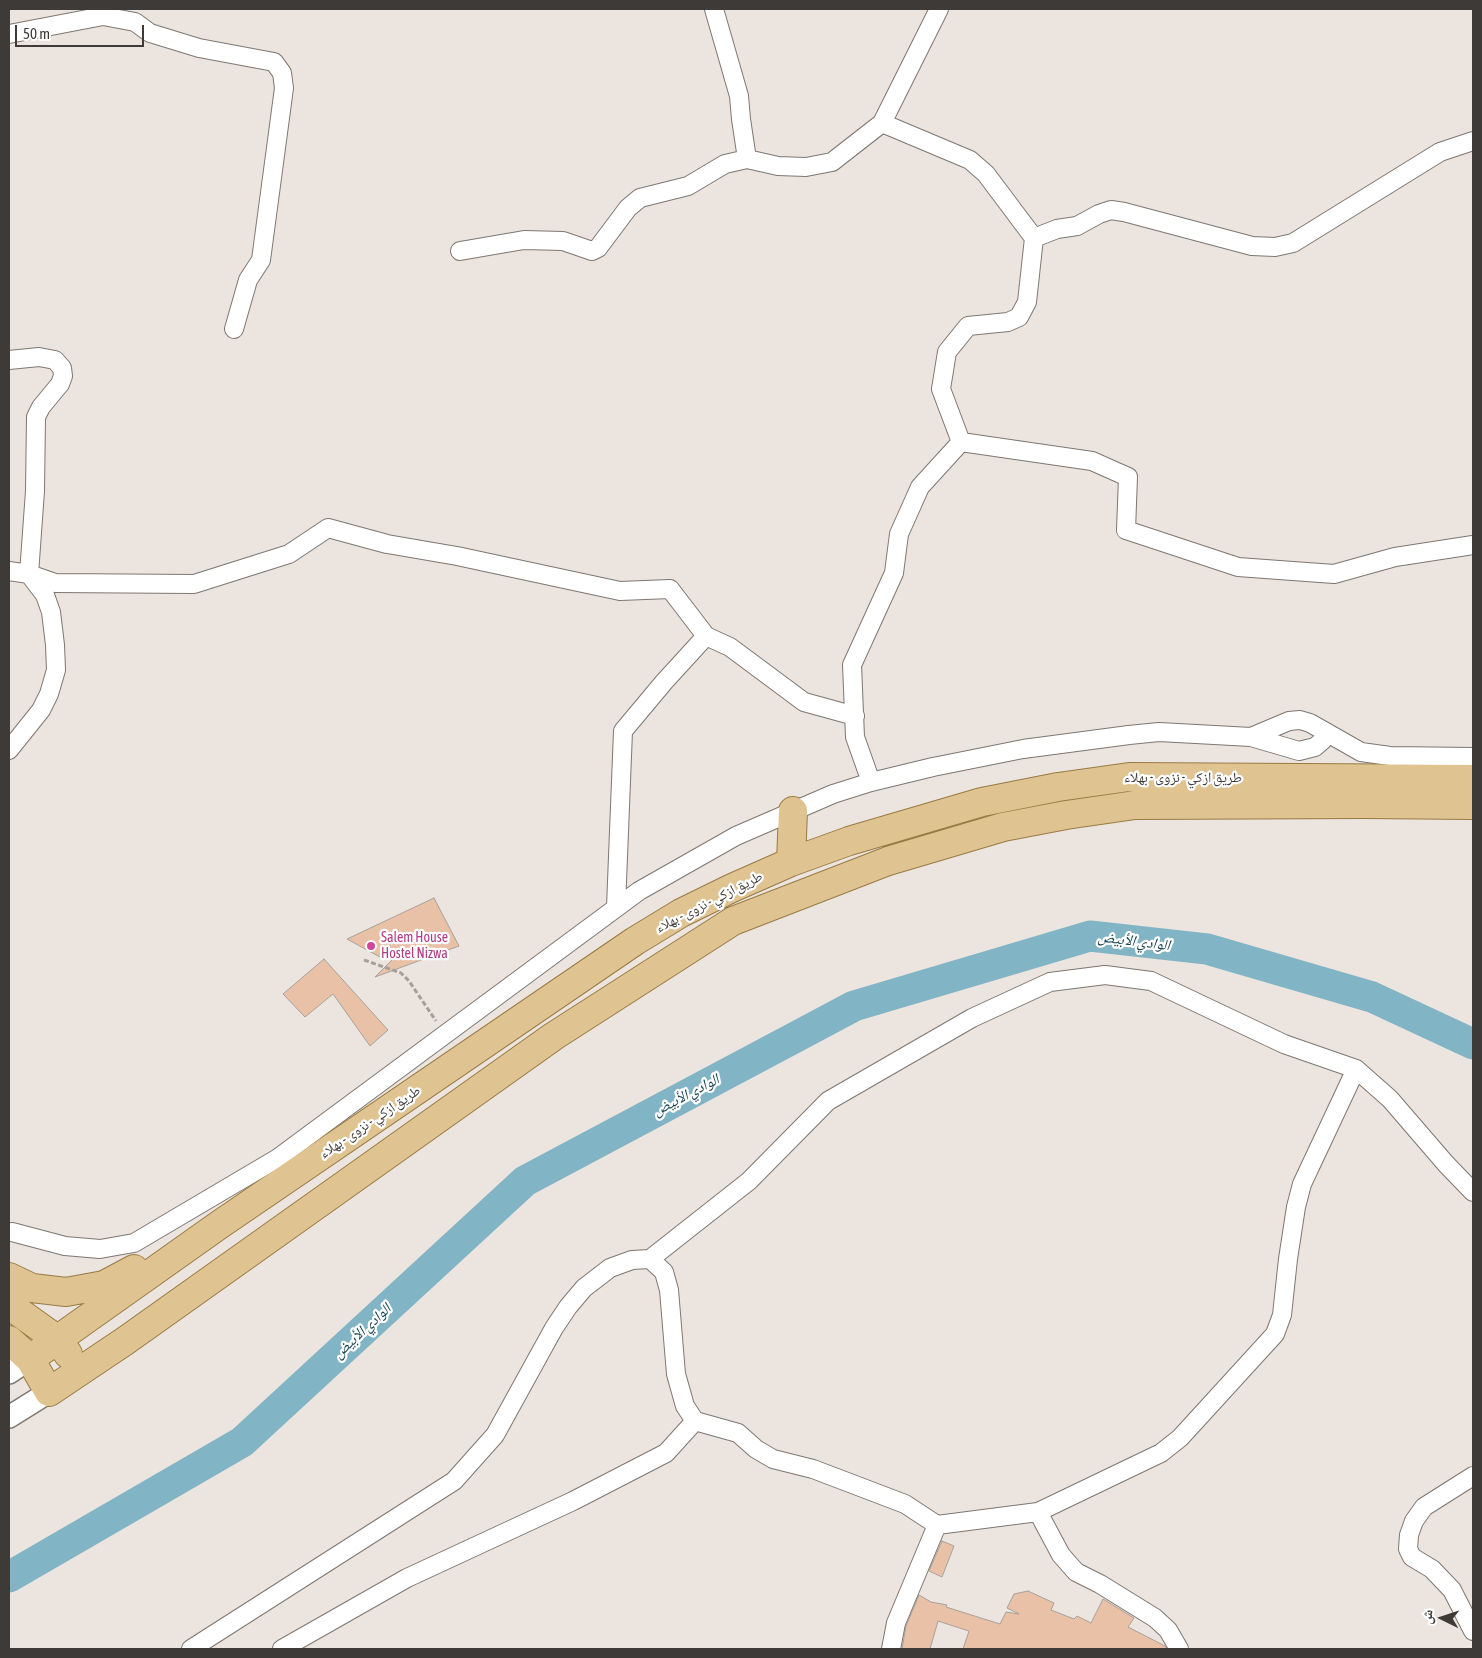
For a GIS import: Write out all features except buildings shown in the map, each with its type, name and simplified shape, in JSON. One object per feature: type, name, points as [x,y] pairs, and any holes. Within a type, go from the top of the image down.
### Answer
[{"type":"main road","name":"طريق ازكي - نزوى - بهلاء","points":[[19,1366],[219,1225],[635,941],[681,913],[792,862],[849,840],[982,802],[1058,787],[1129,777],[1473,779]]},
{"type":"main road","points":[[1364,804],[1473,819]]},
{"type":"main road","name":"طريق ازكي - نزوى - بهلاء","points":[[49,1392],[554,1036],[733,920],[888,861],[1003,827],[1066,815],[1135,805],[1473,805]]},
{"type":"main road","points":[[792,862],[793,811]]},
{"type":"main road","points":[[9,1277],[32,1288],[66,1292],[104,1285],[219,1225]]},
{"type":"main road","points":[[9,1305],[58,1340],[81,1371]]},
{"type":"main road","points":[[9,1340],[19,1366],[49,1392]]},
{"type":"street","points":[[714,9],[739,96],[747,159]]},
{"type":"street","points":[[460,251],[524,240],[563,241],[592,251],[598,248],[628,208],[640,198],[688,186],[725,164],[747,159],[778,166],[806,167],[832,162],[882,123],[939,9]]},
{"type":"street","points":[[9,34],[103,16],[135,22],[150,33],[200,48],[274,62],[282,73],[284,88],[261,260],[248,280],[234,329]]},
{"type":"street","points":[[882,123],[970,160],[986,174],[1034,238],[1027,302],[1019,317],[1008,322],[968,326],[947,352],[940,389],[961,442]]},
{"type":"street","points":[[1034,238],[1057,229],[1077,226],[1111,210],[1252,246],[1275,247],[1293,243],[1440,152],[1473,141]]},
{"type":"street","points":[[9,360],[39,357],[55,360],[62,368],[63,376],[60,384],[41,408],[36,418],[35,491],[29,574],[45,595],[51,612],[56,670],[49,694],[41,710],[9,750]]},
{"type":"street","points":[[961,442],[1092,461],[1128,477],[1126,530],[1238,567],[1334,574],[1395,558],[1473,546]]},
{"type":"street","points":[[871,782],[855,737],[852,665],[894,573],[899,534],[920,488],[961,442]]},
{"type":"street","points":[[9,570],[29,574],[55,583],[194,584],[289,554],[328,528],[387,544],[457,556],[620,591],[670,589],[706,636],[730,647],[804,702],[854,716]]},
{"type":"street","points":[[616,907],[622,731],[706,636]]},
{"type":"street","points":[[1251,737],[1289,721],[1300,720],[1310,723],[1361,752],[1473,757]]},
{"type":"street","points":[[12,1232],[65,1246],[100,1249],[134,1242],[278,1158],[639,891],[736,836],[833,794],[871,782],[933,767],[1023,749],[1129,735],[1160,732],[1251,737],[1300,751],[1315,747],[1322,741],[1324,737],[1323,731]]},
{"type":"street","points":[[191,1649],[454,1481],[495,1436],[554,1328],[584,1288],[610,1268],[632,1260],[650,1259],[749,1180],[828,1101],[972,1018],[1050,982],[1105,975],[1151,982],[1284,1044],[1356,1069],[1390,1099],[1446,1164],[1473,1192]]},
{"type":"street","points":[[650,1259],[664,1272],[669,1290],[676,1374],[685,1406],[695,1421],[738,1433],[756,1449],[773,1458],[813,1469],[905,1504],[937,1525],[1038,1512],[1161,1453],[1180,1438],[1275,1334],[1282,1315],[1296,1208],[1302,1184],[1356,1069]]},
{"type":"street","points":[[9,1416],[49,1392]]},
{"type":"street","points":[[282,1649],[407,1578],[573,1501],[666,1453],[695,1421]]},
{"type":"street","points":[[1473,1476],[1424,1507],[1414,1521],[1409,1535],[1408,1549],[1412,1557],[1432,1569],[1452,1590],[1473,1631]]},
{"type":"street","points":[[1038,1512],[1061,1555],[1076,1572],[1100,1584],[1155,1618],[1168,1630],[1179,1649]]},
{"type":"street","points":[[891,1649],[896,1623],[937,1525]]},
{"type":"path","points":[[364,960],[401,974],[409,981],[445,1034]]},
{"type":"waterway","name":"الوادي الأبيض","points":[[9,1577],[242,1442],[525,1181],[854,1006],[1090,936],[1207,949],[1372,997],[1473,1044]]},
{"type":"place","name":"Salem House Hostel Nizwa","points":[[371,946]]}]
